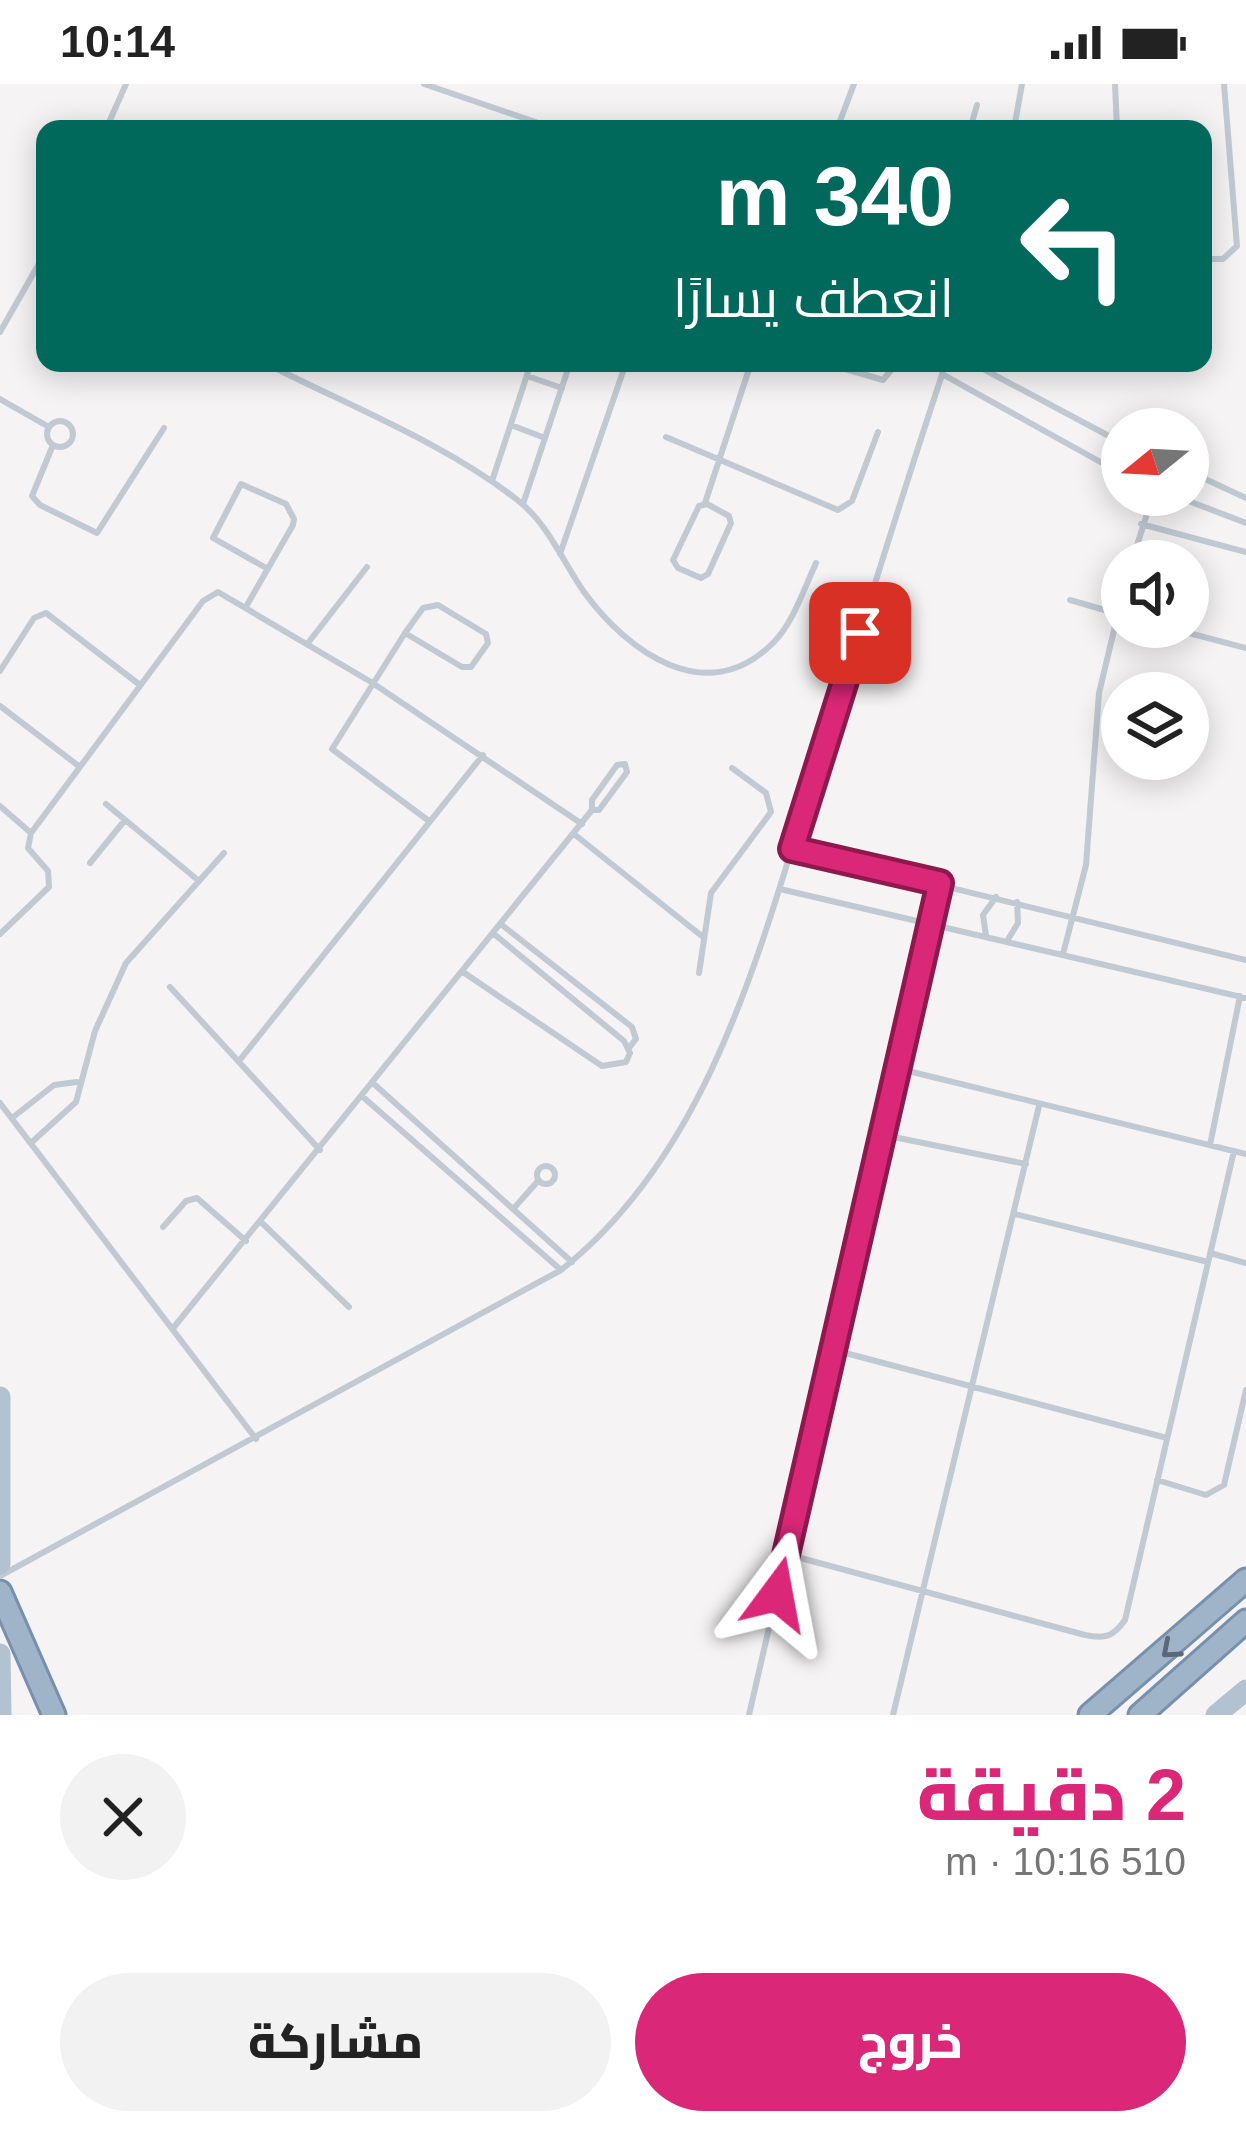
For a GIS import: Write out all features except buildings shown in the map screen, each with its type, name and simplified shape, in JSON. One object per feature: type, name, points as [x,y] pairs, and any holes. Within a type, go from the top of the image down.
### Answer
[{"type":"highway","points":[[1090,1715],[1246,1580]]},
{"type":"highway","points":[[0,1592],[54,1715]]},
{"type":"highway","points":[[1140,1715],[1246,1621]]},
{"type":"main road","points":[[0,1397],[0,1564]]},
{"type":"main road","points":[[0,1654],[1,1715]]},
{"type":"main road","points":[[1216,1715],[1246,1690]]},
{"type":"lane","points":[[110,120],[126,84]]},
{"type":"lane","points":[[424,84],[530,120]]},
{"type":"lane","points":[[840,120],[854,84]]},
{"type":"lane","points":[[1016,120],[1022,84]]},
{"type":"lane","points":[[1115,84],[1117,120]]},
{"type":"lane","points":[[1212,259],[1223,259],[1237,246],[1224,84]]},
{"type":"lane","points":[[973,120],[977,105]]},
{"type":"lane","points":[[0,332],[36,269]]},
{"type":"lane","points":[[282,372],[492,481],[523,504],[582,590],[634,648],[668,667],[696,672],[737,665],[774,643],[816,563]]},
{"type":"lane","points":[[492,481],[528,372]]},
{"type":"lane","points":[[523,504],[567,372]]},
{"type":"lane","points":[[560,554],[623,372]]},
{"type":"lane","points":[[705,503],[729,516],[731,523],[708,574],[701,578],[677,568],[673,560],[705,503],[748,372]]},
{"type":"lane","points":[[856,372],[883,380],[890,372]]},
{"type":"lane","points":[[989,372],[1101,432]]},
{"type":"lane","points":[[0,1576],[561,1270],[614,1220],[683,1126],[780,889],[942,374],[1101,462]]},
{"type":"lane","points":[[527,376],[562,388]]},
{"type":"lane","points":[[0,399],[49,428],[53,446],[32,496],[40,506],[97,533],[164,428]]},
{"type":"lane","points":[[49,428],[62,422],[72,431],[68,445],[53,446]]},
{"type":"lane","points":[[511,425],[545,438]]},
{"type":"lane","points":[[666,437],[838,510],[852,501],[878,432]]},
{"type":"lane","points":[[1209,481],[1246,498]]},
{"type":"lane","points":[[247,604],[268,569],[292,525],[293,512],[252,485],[241,484],[213,538],[268,569]]},
{"type":"lane","points":[[1209,509],[1246,523]]},
{"type":"lane","points":[[1138,540],[1145,516]]},
{"type":"lane","points":[[1142,524],[1246,552]]},
{"type":"lane","points":[[308,643],[367,567]]},
{"type":"lane","points":[[0,934],[49,887],[47,871],[28,848],[31,832],[207,596],[224,592],[371,682],[582,824]]},
{"type":"lane","points":[[1070,600],[1101,609]]},
{"type":"lane","points":[[404,633],[466,668],[488,643],[483,630],[438,605],[423,608],[404,633],[371,682],[332,749],[429,821]]},
{"type":"lane","points":[[0,670],[34,618],[50,614],[140,685]]},
{"type":"lane","points":[[1209,638],[1246,648]]},
{"type":"lane","points":[[1064,954],[1086,865],[1099,693],[1111,648]]},
{"type":"lane","points":[[0,706],[80,767]]},
{"type":"lane","points":[[239,1061],[483,755]]},
{"type":"lane","points":[[626,764],[627,772],[599,810],[592,810],[590,804],[617,765],[626,764]]},
{"type":"lane","points":[[699,973],[711,893],[771,812],[766,793],[732,768]]},
{"type":"lane","points":[[106,804],[199,881]]},
{"type":"lane","points":[[0,806],[31,832]]},
{"type":"lane","points":[[174,1327],[592,810]]},
{"type":"lane","points":[[90,862],[125,820]]},
{"type":"lane","points":[[574,834],[704,938]]},
{"type":"lane","points":[[792,849],[1246,960]]},
{"type":"lane","points":[[31,1143],[71,1109],[77,1082],[126,962],[224,853]]},
{"type":"lane","points":[[749,1715],[940,883]]},
{"type":"lane","points":[[780,889],[1243,997],[1210,1145]]},
{"type":"lane","points":[[986,936],[982,915],[996,897]]},
{"type":"lane","points":[[1007,940],[1018,923],[1017,902]]},
{"type":"lane","points":[[464,972],[602,1066],[622,1065],[635,1031],[502,925]]},
{"type":"lane","points":[[494,934],[629,1048]]},
{"type":"lane","points":[[536,969],[544,958]]},
{"type":"lane","points":[[170,987],[320,1150]]},
{"type":"lane","points":[[577,1002],[586,991]]},
{"type":"lane","points":[[899,1068],[1246,1154]]},
{"type":"lane","points":[[12,1118],[54,1085],[77,1082]]},
{"type":"lane","points":[[374,1084],[572,1262]]},
{"type":"lane","points":[[363,1097],[561,1270]]},
{"type":"lane","points":[[0,1102],[256,1439]]},
{"type":"lane","points":[[893,1715],[976,1387],[1039,1106]]},
{"type":"lane","points":[[884,1136],[1026,1164]]},
{"type":"lane","points":[[787,1554],[1085,1635],[1104,1638],[1116,1634],[1125,1620],[1234,1151]]},
{"type":"lane","points":[[514,1208],[538,1181]]},
{"type":"lane","points":[[163,1227],[186,1201],[197,1198],[245,1241]]},
{"type":"lane","points":[[1015,1214],[1246,1263]]},
{"type":"lane","points":[[261,1222],[349,1307]]},
{"type":"lane","points":[[834,1350],[1167,1438]]},
{"type":"lane","points":[[1157,1480],[1206,1495],[1224,1485],[1246,1390]]},
{"type":"route","points":[[777,1594],[940,883],[792,849],[860,633]]}]
